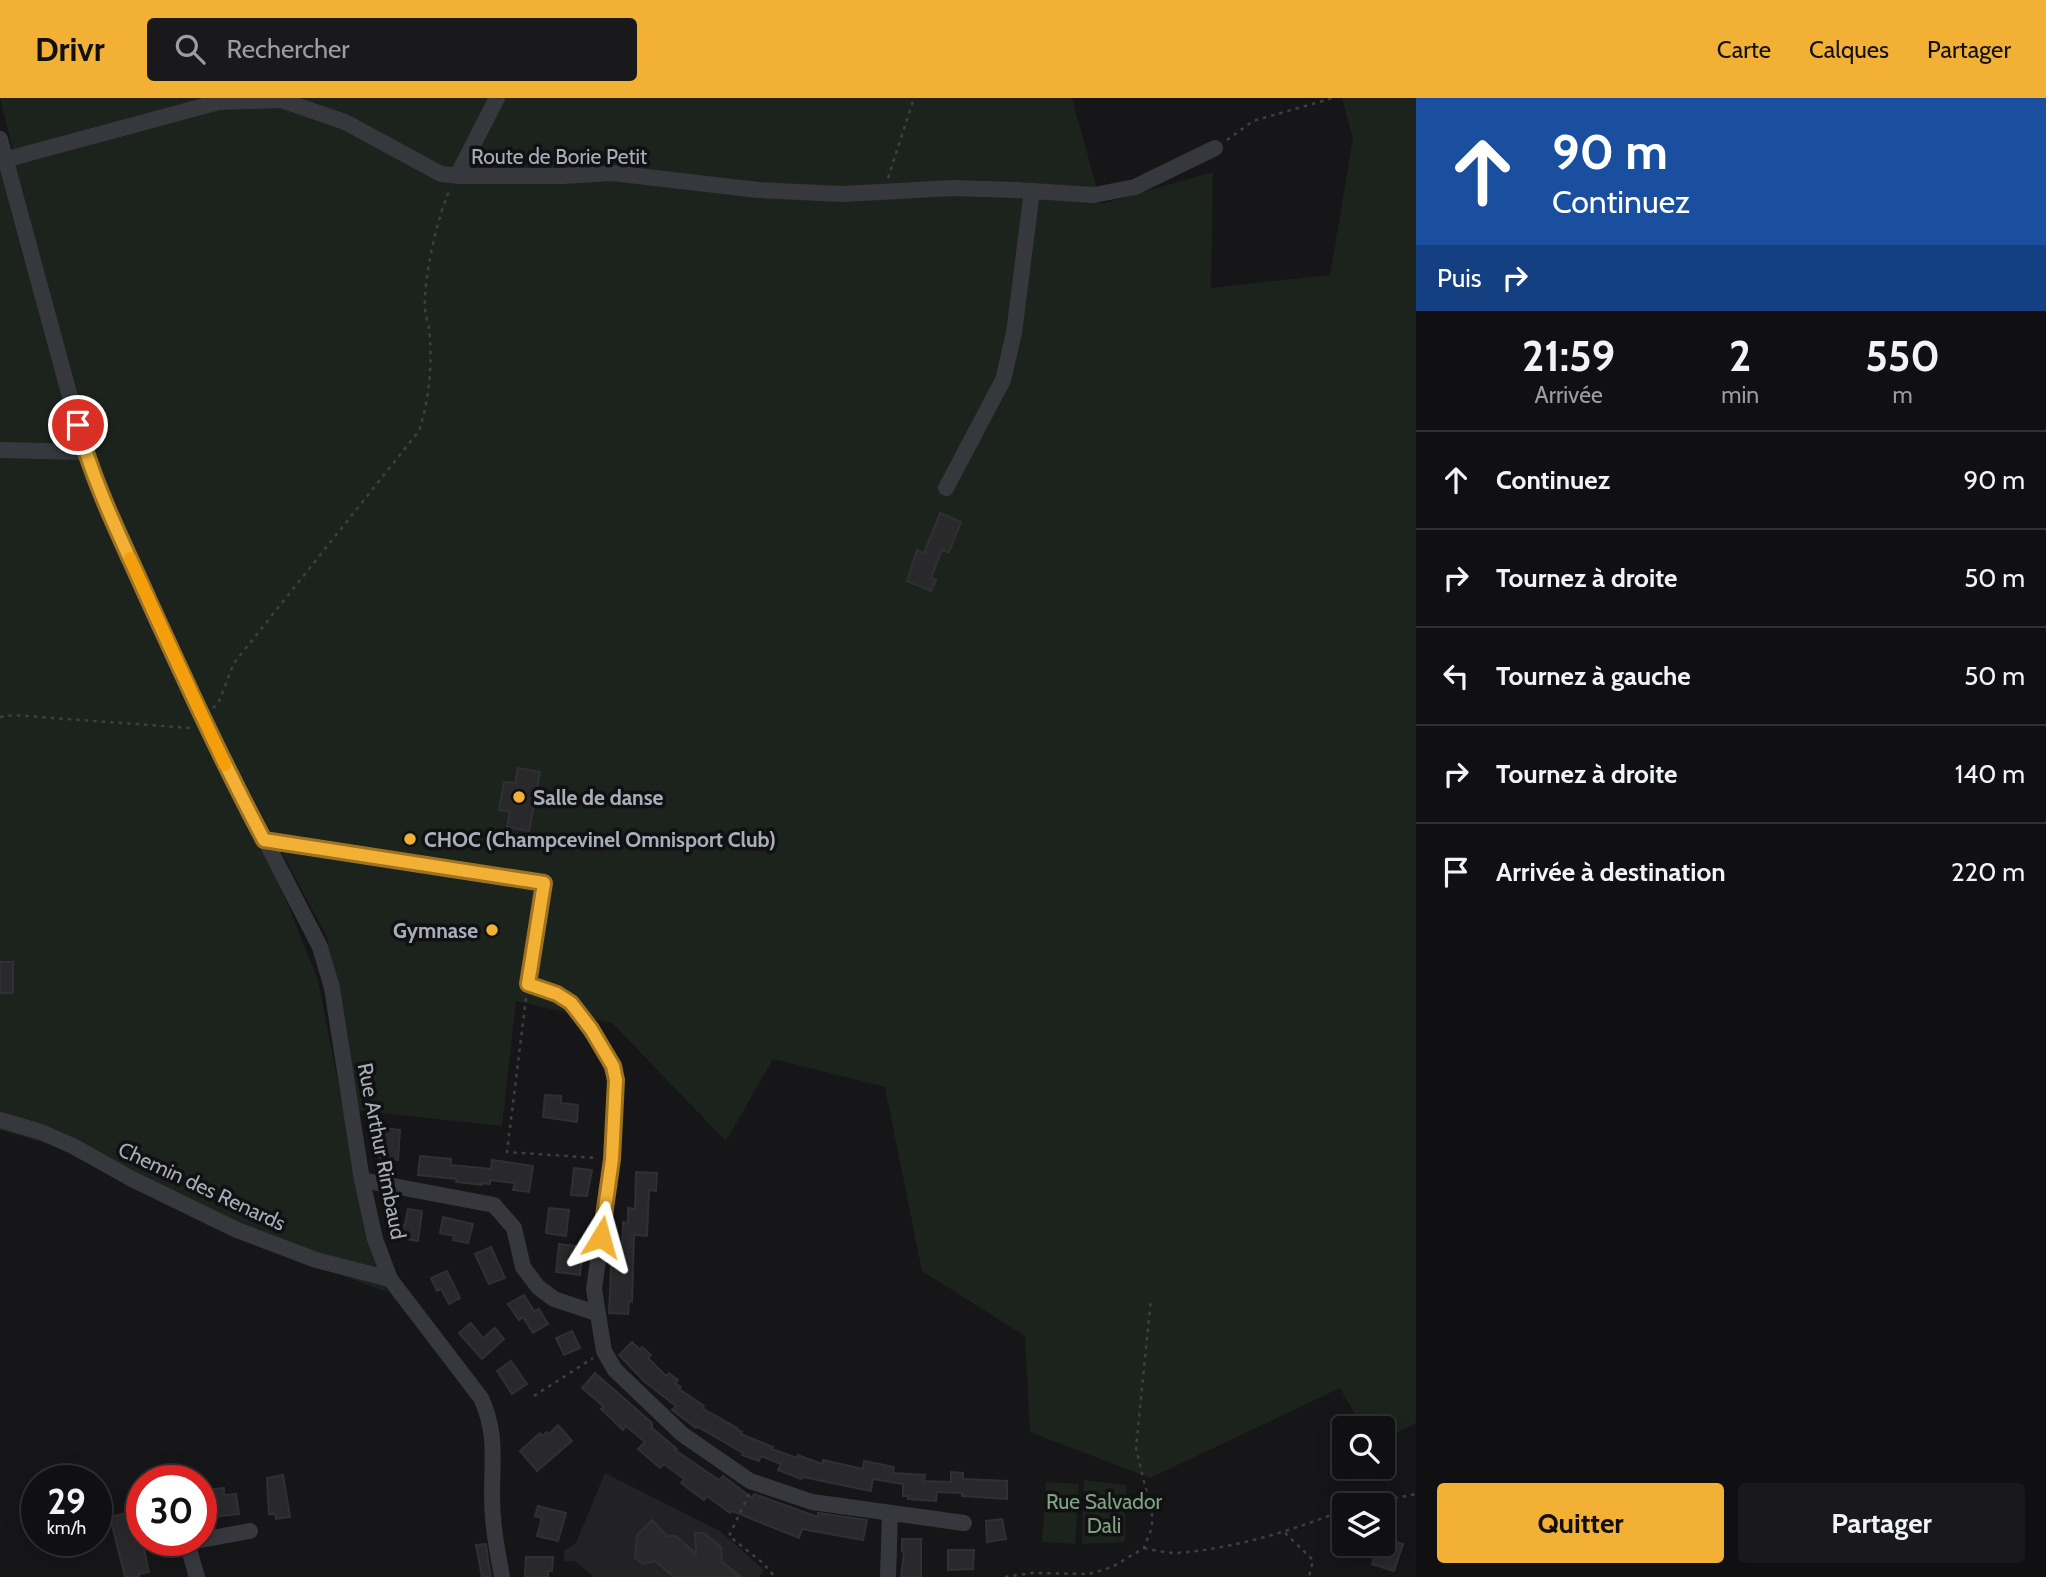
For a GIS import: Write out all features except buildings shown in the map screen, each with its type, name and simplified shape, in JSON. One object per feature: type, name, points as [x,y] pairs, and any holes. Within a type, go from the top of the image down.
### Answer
[{"type":"street","points":[[457,176],[496,98]]},
{"type":"street","name":"Route de Borie Petit","points":[[3,161],[189,104],[281,100],[345,121],[441,174],[457,176],[612,173],[758,190],[843,194],[953,188],[1094,195],[1135,187],[1215,148]]},
{"type":"street","name":"Rue Arthur Rimbaud","points":[[0,139],[3,161],[85,452],[96,481],[205,722],[320,947],[332,988],[362,1180],[375,1239],[390,1279],[481,1398],[489,1416],[494,1439],[494,1524],[502,1577]]},
{"type":"street","points":[[946,488],[1003,380],[1014,333],[1032,191]]},
{"type":"street","points":[[0,450],[85,452]]},
{"type":"street","points":[[264,840],[544,883],[528,984],[557,994],[571,1003],[607,1054],[616,1080],[612,1159],[594,1289],[604,1351],[615,1370],[682,1434],[750,1481],[812,1502],[964,1523]]},
{"type":"street","name":"Chemin des Renards","points":[[0,1120],[41,1132],[73,1146],[132,1179],[237,1230],[316,1260],[390,1279]]},
{"type":"street","points":[[362,1180],[494,1205],[514,1228],[523,1267],[538,1287],[554,1300],[596,1313]]},
{"type":"street","points":[[888,1577],[890,1514]]},
{"type":"street","points":[[217,1537],[250,1531]]},
{"type":"street","points":[[191,1556],[197,1577]]},
{"type":"path","points":[[883,192],[914,98]]},
{"type":"path","points":[[1215,148],[1253,121],[1333,98]]},
{"type":"path","points":[[0,717],[13,715],[205,722],[218,704],[234,663],[419,431],[428,391],[429,331],[425,308],[432,252],[444,200],[457,176]]},
{"type":"path","points":[[528,984],[507,1152],[612,1159]]},
{"type":"path","points":[[1007,1577],[1031,1573],[1089,1574],[1112,1567],[1144,1548],[1152,1527],[1152,1515],[1136,1448],[1150,1298]]},
{"type":"path","points":[[534,1396],[604,1351]]},
{"type":"path","points":[[1395,1498],[1416,1494]]},
{"type":"path","points":[[748,1497],[729,1536],[763,1563],[775,1577]]},
{"type":"path","points":[[1144,1548],[1174,1553],[1284,1532],[1332,1514]]},
{"type":"path","points":[[1284,1532],[1312,1560],[1309,1577]]},
{"type":"shaded area","points":[[605,1473],[720,1531],[764,1570],[759,1577],[594,1577],[575,1561],[564,1561],[564,1551],[576,1543]]},
{"type":"green space","points":[[0,98],[1072,98],[1101,204],[1213,172],[1211,288],[1330,275],[1353,139],[1342,98],[1416,98],[1416,1423],[1395,1433],[1395,1416],[1356,1416],[1340,1388],[1150,1478],[1030,1432],[1025,1336],[922,1271],[885,1087],[773,1059],[726,1141],[612,1023],[516,1001],[502,1126],[354,1110],[327,937],[222,740],[318,980],[369,1242],[387,1292],[209,1226],[52,1145],[0,1130],[0,143],[6,159],[13,150]]},
{"type":"green space","name":"Rue Salvador Dali","points":[[1084,1480],[1126,1485],[1125,1542],[1082,1544]]},
{"type":"green space","points":[[1046,1482],[1079,1484],[1075,1544],[1042,1542]]},
{"type":"slow traffic","points":[[130,558],[225,765]]},
{"type":"place","name":"Salle de danse","points":[[519,797]]},
{"type":"place","name":"CHOC (Champcevinel Omnisport Club)","points":[[410,839]]},
{"type":"place","name":"Gymnase","points":[[492,930]]},
{"type":"route","points":[[78,425],[96,481],[170,648],[264,840],[544,883],[528,984],[557,994],[571,1003],[607,1054],[616,1080],[612,1159],[601,1237]]}]
